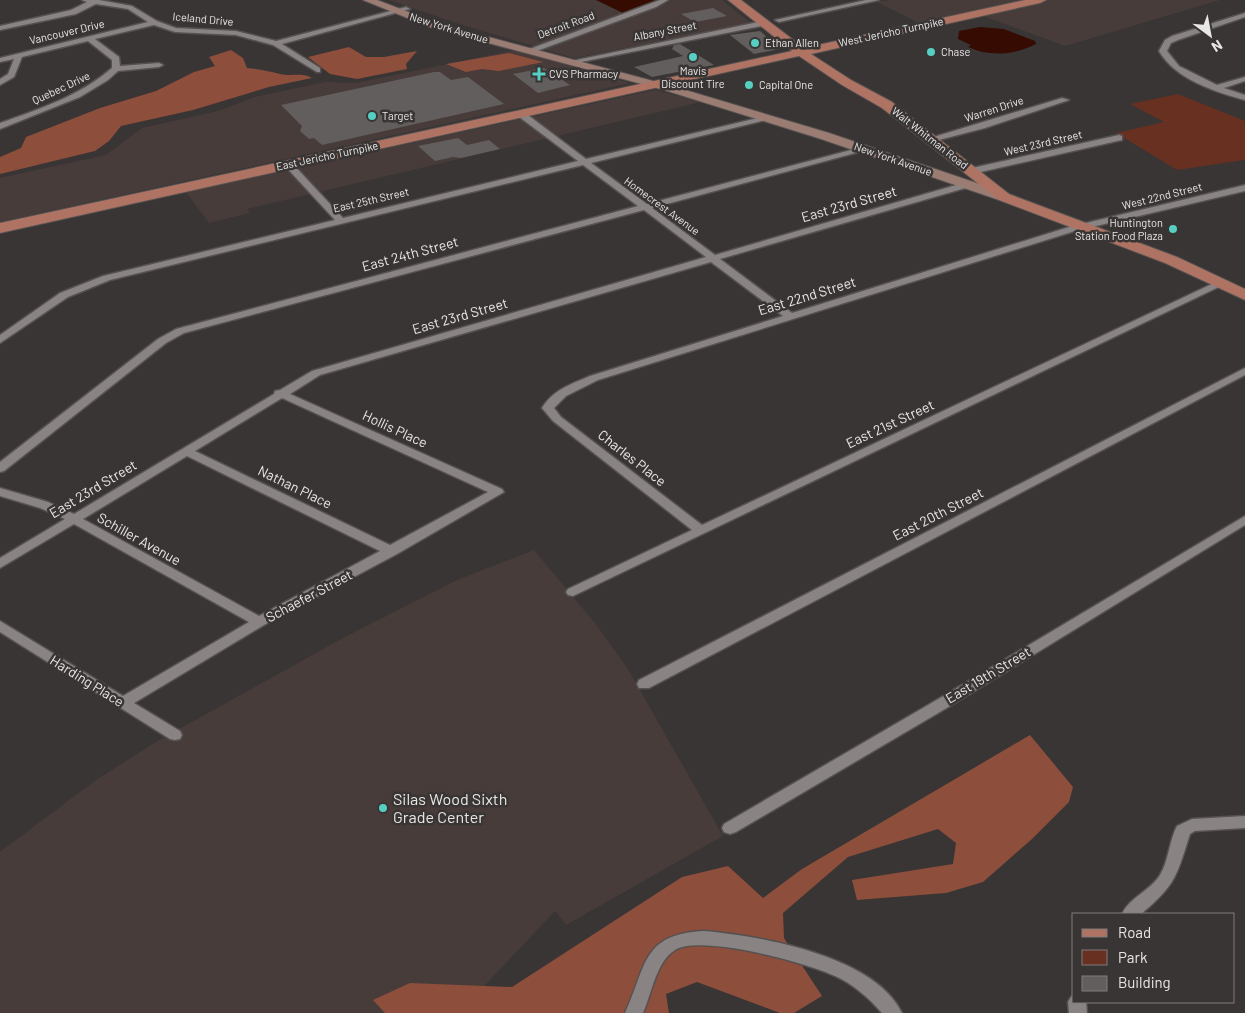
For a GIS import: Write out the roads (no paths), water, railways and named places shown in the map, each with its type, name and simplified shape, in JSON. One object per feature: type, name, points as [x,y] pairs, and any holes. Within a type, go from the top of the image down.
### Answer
[{"type":"main road","name":"Walt Whitman Road","points":[[734,0],[798,52],[887,105],[1004,197]]},
{"type":"main road","name":"West Jericho Turnpike","points":[[654,84],[1040,0]]},
{"type":"main road","name":"Walt Whitman Road","points":[[761,6],[877,94],[887,105]]},
{"type":"main road","name":"East Jericho Turnpike","points":[[0,228],[654,84]]},
{"type":"main road","name":"Walt Whitman Road","points":[[972,171],[1018,198],[1062,218]]},
{"type":"main road","name":"New York Avenue","points":[[1004,197],[1171,260],[1220,284],[1244,293]]},
{"type":"street","name":"Iceland Drive","points":[[85,0],[130,6],[154,23],[188,32],[236,33],[276,43],[314,68],[297,70]]},
{"type":"street","name":"New York Avenue","points":[[368,0],[401,10]]},
{"type":"street","name":"New York Avenue","points":[[382,0],[436,26],[516,49],[531,50],[654,84],[866,149],[1004,197]]},
{"type":"street","name":"Detroit Road","points":[[531,50],[654,6],[665,0]]},
{"type":"street","points":[[779,20],[876,0]]},
{"type":"street","points":[[0,28],[73,12],[94,2]]},
{"type":"street","points":[[276,43],[401,10]]},
{"type":"street","points":[[1245,15],[1175,38],[1168,42],[1163,51],[1171,64],[1182,72],[1245,98]]},
{"type":"street","points":[[1229,21],[1245,26]]},
{"type":"street","name":"Vancouver Drive","points":[[0,83],[11,75],[19,56],[154,23]]},
{"type":"street","name":"Albany Street","points":[[571,62],[764,23]]},
{"type":"street","points":[[90,39],[116,59],[116,69],[159,65]]},
{"type":"street","points":[[0,60],[19,56]]},
{"type":"street","name":"Quebec Drive","points":[[0,126],[86,91],[104,80],[116,69]]},
{"type":"street","points":[[1218,87],[1245,79]]},
{"type":"street","name":"Warren Drive","points":[[931,139],[1065,100]]},
{"type":"street","name":"Homecrest Avenue","points":[[521,114],[790,316]]},
{"type":"street","name":"East 25th Street","points":[[0,340],[64,294],[81,286],[116,275],[763,118]]},
{"type":"street","name":"West 23rd Street","points":[[972,171],[1119,138]]},
{"type":"street","name":"East 24th Street","points":[[0,468],[145,353],[180,331],[866,149]]},
{"type":"street","points":[[288,164],[340,220]]},
{"type":"street","points":[[966,185],[973,180],[972,171]]},
{"type":"street","name":"East 23rd Street","points":[[0,564],[279,393],[316,373],[966,185]]},
{"type":"street","name":"West 22nd Street","points":[[1084,226],[1245,188]]},
{"type":"street","name":"East 22nd Street","points":[[548,408],[554,398],[594,378],[1084,226]]},
{"type":"street","name":"East 21st Street","points":[[573,592],[1220,284]]},
{"type":"street","name":"East 20th Street","points":[[644,684],[1245,371]]},
{"type":"street","name":"Hollis Place","points":[[279,393],[498,492]]},
{"type":"street","name":"Charles Place","points":[[548,408],[557,419],[700,530]]},
{"type":"street","name":"Nathan Place","points":[[185,451],[392,551]]},
{"type":"street","name":"Schiller Avenue","points":[[0,492],[44,505],[74,519],[259,622]]},
{"type":"street","name":"Schaefer Street","points":[[123,703],[259,622],[498,492]]},
{"type":"street","name":"East 19th Street","points":[[730,828],[945,702],[1245,520]]},
{"type":"street","name":"Harding Place","points":[[0,626],[175,734]]},
{"type":"street","points":[[1131,913],[1154,894],[1168,877],[1183,830],[1192,826],[1245,822]]},
{"type":"street","points":[[634,1013],[643,997],[654,960],[663,949],[673,942],[713,937],[820,962],[861,982],[893,1013]]},
{"type":"place","name":"Ethan Allen","points":[[755,43]]},
{"type":"place","name":"Chase","points":[[931,52]]},
{"type":"place","name":"Mavis Discount Tire","points":[[693,57]]},
{"type":"place","name":"CVS Pharmacy","points":[[539,74]]},
{"type":"place","name":"Capital One","points":[[749,85]]},
{"type":"place","name":"Target","points":[[372,116]]},
{"type":"place","name":"Huntington Station Food Plaza","points":[[1173,229]]},
{"type":"place","name":"Silas Wood Sixth Grade Center","points":[[383,808]]}]
